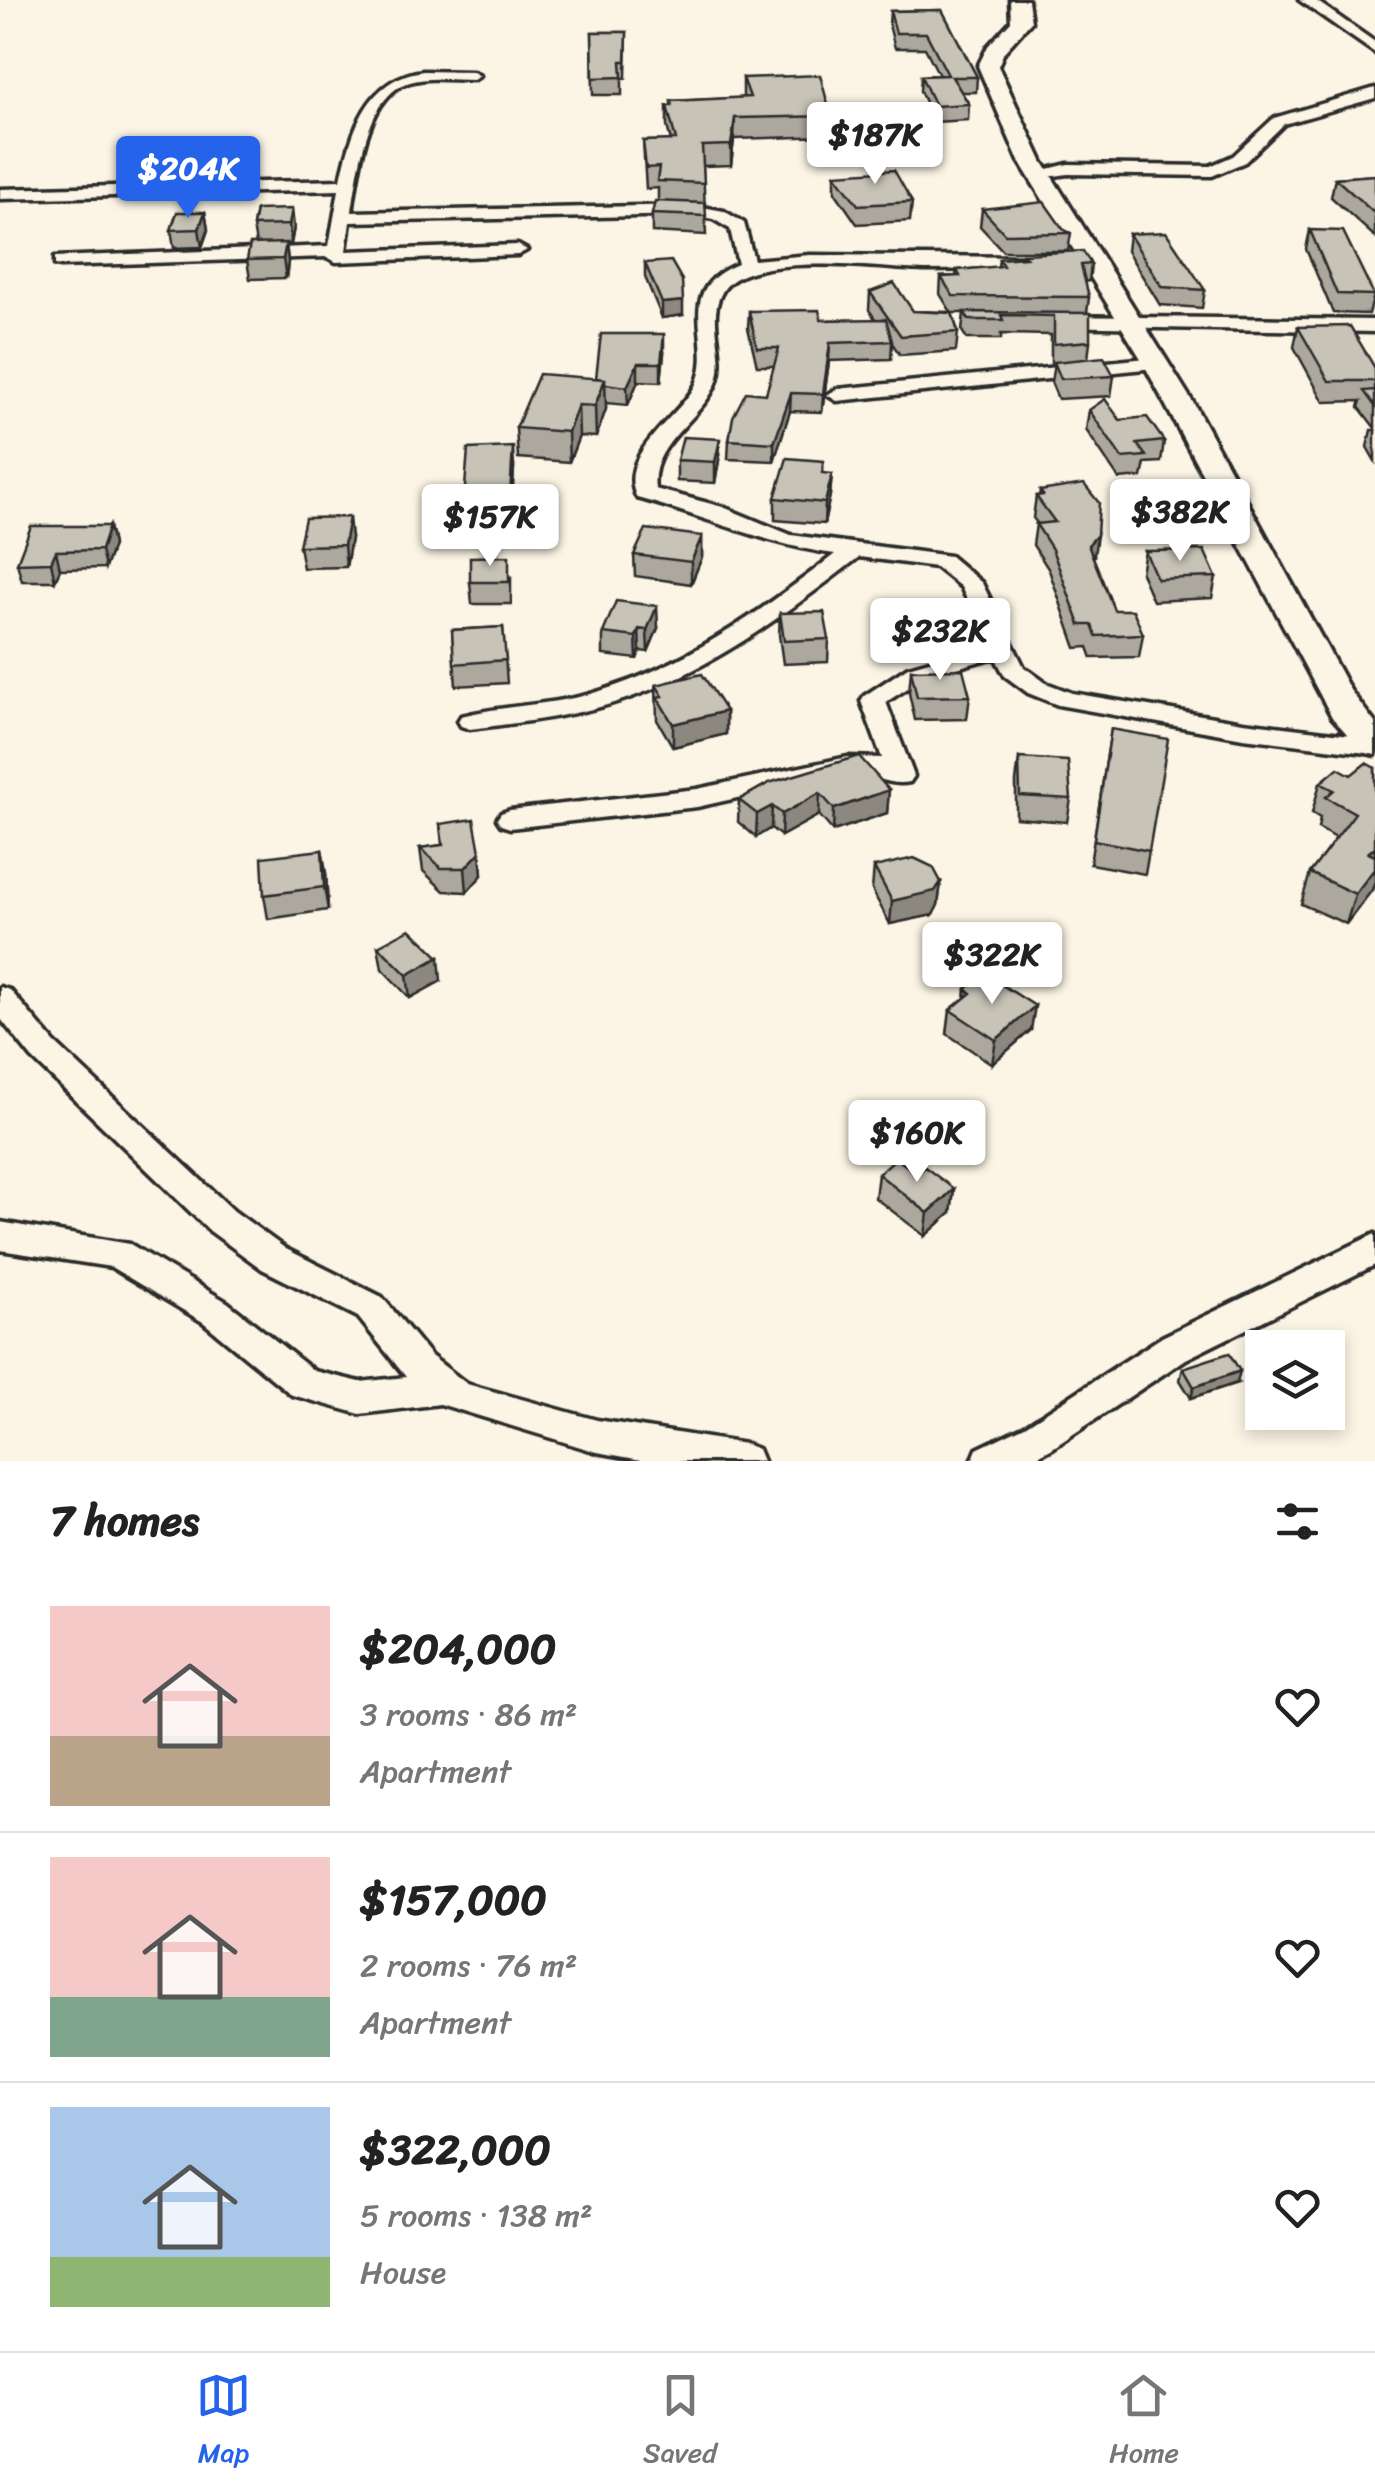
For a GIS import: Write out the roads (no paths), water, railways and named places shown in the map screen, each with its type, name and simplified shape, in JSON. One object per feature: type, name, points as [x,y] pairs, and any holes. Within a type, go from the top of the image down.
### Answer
[{"type":"street","points":[[1019,0],[1022,22],[995,50],[988,66],[1005,108],[1257,537],[1349,718],[1375,745]]},
{"type":"street","points":[[1306,0],[1375,49]]},
{"type":"street","points":[[473,76],[412,78],[387,89],[362,132],[336,257],[518,250]]},
{"type":"street","points":[[1040,173],[1068,169],[1212,171],[1238,159],[1279,121],[1375,93]]},
{"type":"street","points":[[0,194],[350,185]]},
{"type":"street","points":[[344,217],[588,208],[705,211],[738,227],[747,267]]},
{"type":"street","points":[[61,261],[337,250]]},
{"type":"street","points":[[1096,258],[747,267],[716,286],[706,324],[710,376],[707,387],[670,422],[642,487],[652,497],[716,512],[787,541],[942,561],[956,570],[981,598],[1014,672],[1037,688],[1067,700],[1243,730],[1375,745]]},
{"type":"street","points":[[1036,322],[1375,326]]},
{"type":"street","points":[[837,395],[1157,362]]},
{"type":"street","points":[[470,722],[563,708],[644,683],[720,646],[795,597],[853,550]]},
{"type":"street","points":[[510,820],[697,798],[848,765],[872,764],[901,776],[874,700],[889,684],[941,663],[1002,648]]},
{"type":"street","points":[[0,998],[43,1050],[222,1221],[274,1259],[370,1307],[419,1368],[457,1397],[597,1436],[745,1461]]},
{"type":"street","points":[[0,1236],[118,1254],[215,1312],[304,1384],[360,1398],[446,1388]]},
{"type":"street","points":[[990,1461],[1062,1422],[1217,1324],[1329,1276],[1375,1248]]}]
